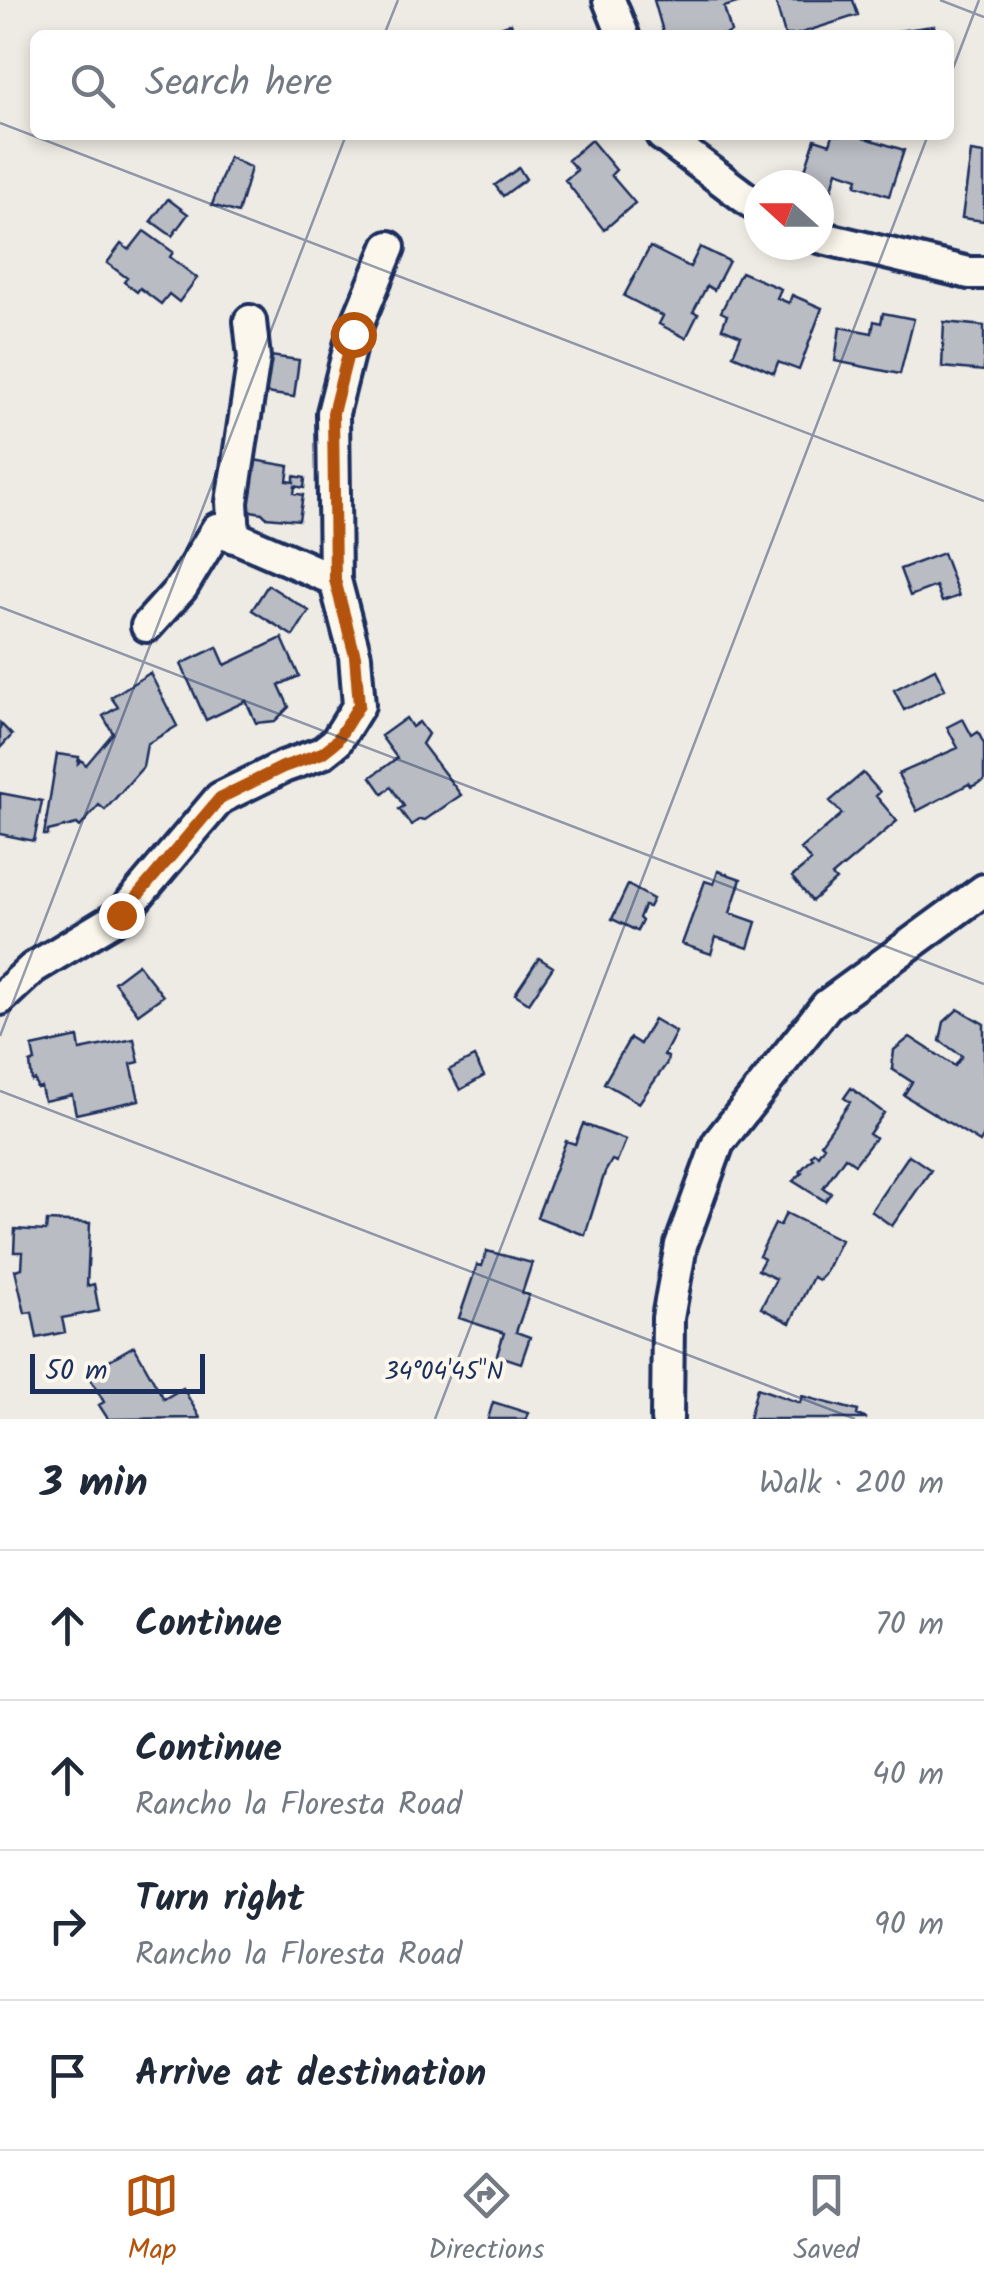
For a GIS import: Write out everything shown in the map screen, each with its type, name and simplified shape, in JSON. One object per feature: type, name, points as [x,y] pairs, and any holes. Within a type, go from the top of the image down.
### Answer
[{"type":"street","points":[[609,0],[621,30]]},
{"type":"street","points":[[669,140],[744,197]]},
{"type":"street","points":[[834,241],[969,273],[984,273]]},
{"type":"street","points":[[0,999],[33,968],[121,915],[220,798],[322,753],[336,742],[359,705],[355,656],[335,580],[333,413],[353,334],[389,247]]},
{"type":"street","points":[[234,537],[232,502],[254,358],[250,320]]},
{"type":"street","points":[[147,626],[182,587],[218,530],[335,580]]},
{"type":"street","points":[[667,1419],[668,1318],[681,1244],[718,1143],[827,1006],[984,890]]},
{"type":"building","points":[[654,0],[740,2],[724,7],[730,30],[663,30]]},
{"type":"building","points":[[775,0],[853,0],[858,15],[811,30],[784,30]]},
{"type":"building","points":[[511,23],[513,30],[492,30]]},
{"type":"building","points":[[591,140],[616,170],[611,175],[635,203],[604,230],[565,180],[577,170],[568,160]]},
{"type":"building","points":[[815,140],[830,144],[831,140],[872,140],[904,150],[889,196],[856,185],[858,178],[837,171],[834,182],[834,170],[805,170]]},
{"type":"building","points":[[971,152],[984,154],[984,221],[962,218]]},
{"type":"building","points":[[229,157],[251,168],[238,213],[212,205]]},
{"type":"building","points":[[519,168],[526,179],[503,196],[495,185]]},
{"type":"building","points":[[168,199],[188,214],[172,236],[151,221]]},
{"type":"building","points":[[144,231],[173,252],[170,257],[197,278],[179,302],[169,294],[161,304],[140,288],[137,292],[124,282],[127,278],[107,263],[121,244],[129,250]]},
{"type":"building","points":[[650,247],[690,267],[700,247],[729,261],[714,290],[707,286],[693,312],[698,314],[686,338],[659,324],[663,316],[624,296]]},
{"type":"building","points":[[741,272],[781,289],[777,298],[789,303],[792,295],[822,308],[799,370],[778,362],[774,373],[733,355],[741,336],[722,328],[727,315],[721,312]]},
{"type":"building","points":[[883,313],[914,319],[900,374],[835,361],[840,327],[872,333],[874,321],[881,323]]},
{"type":"building","points":[[944,322],[984,326],[984,371],[942,367]]},
{"type":"building","points":[[263,355],[299,360],[294,397],[258,392]]},
{"type":"building","points":[[248,459],[289,466],[287,481],[294,482],[294,476],[305,478],[304,488],[295,486],[294,493],[303,495],[299,520],[239,509]]},
{"type":"building","points":[[943,553],[959,596],[942,602],[936,586],[910,596],[900,569]]},
{"type":"building","points":[[268,585],[309,611],[293,636],[252,610]]},
{"type":"building","points":[[282,638],[299,676],[279,685],[289,707],[275,721],[256,723],[246,701],[206,720],[181,664],[217,647],[225,665]]},
{"type":"building","points":[[935,669],[945,689],[904,710],[894,690]]},
{"type":"building","points":[[150,673],[177,726],[147,744],[143,767],[105,810],[99,805],[80,827],[77,824],[44,835],[57,754],[79,757],[78,763],[81,760],[86,765],[113,733],[103,716],[118,707],[111,697]]},
{"type":"building","points":[[406,718],[412,727],[419,722],[428,734],[422,744],[461,795],[411,825],[399,809],[404,806],[391,787],[383,794],[371,777],[397,758],[381,736]]},
{"type":"building","points":[[963,719],[972,736],[978,732],[984,744],[984,781],[971,787],[969,784],[917,811],[898,774],[958,748],[947,727]]},
{"type":"building","points":[[0,723],[12,735],[0,748]]},
{"type":"building","points":[[863,773],[897,821],[832,876],[836,880],[812,901],[792,877],[811,861],[801,849],[842,814],[830,801]]},
{"type":"building","points":[[0,793],[42,801],[34,841],[0,834]]},
{"type":"building","points":[[718,871],[741,879],[730,913],[756,922],[748,948],[716,937],[711,954],[682,944],[705,881],[714,884]]},
{"type":"building","points":[[628,885],[653,899],[649,907],[644,906],[637,931],[612,919]]},
{"type":"building","points":[[539,958],[553,967],[529,1003],[515,994]]},
{"type":"building","points":[[138,964],[163,996],[138,1014],[114,982]]},
{"type":"building","points":[[958,1009],[984,1024],[984,1135],[980,1142],[904,1095],[912,1082],[892,1069],[894,1050],[910,1037],[955,1066],[962,1056],[940,1041],[944,1022]]},
{"type":"building","points":[[654,1019],[676,1032],[664,1055],[668,1057],[667,1063],[639,1103],[604,1083],[630,1038],[640,1044]]},
{"type":"building","points":[[78,1037],[80,1050],[134,1039],[139,1062],[131,1064],[139,1100],[76,1114],[72,1095],[44,1101],[41,1087],[37,1088],[35,1080],[32,1081],[32,1047]]},
{"type":"building","points":[[474,1057],[484,1076],[460,1090],[449,1070]]},
{"type":"building","points":[[851,1088],[884,1113],[869,1134],[875,1138],[855,1164],[845,1157],[823,1188],[831,1193],[825,1201],[793,1181],[814,1152],[818,1155],[824,1146],[821,1143],[850,1102],[844,1098]]},
{"type":"building","points":[[583,1124],[626,1140],[617,1162],[612,1160],[605,1172],[585,1235],[537,1217],[566,1141],[575,1144]]},
{"type":"building","points":[[909,1155],[931,1170],[892,1226],[871,1211]]},
{"type":"building","points":[[786,1213],[841,1240],[824,1275],[819,1280],[813,1277],[790,1323],[761,1308],[776,1279],[758,1270],[764,1259],[759,1256],[775,1224],[780,1226]]},
{"type":"building","points":[[47,1221],[90,1223],[87,1286],[94,1284],[99,1311],[62,1318],[65,1332],[37,1338],[32,1312],[25,1313],[15,1270],[22,1268],[23,1252],[14,1252],[15,1229],[46,1231]]},
{"type":"building","points":[[487,1251],[532,1263],[522,1293],[529,1295],[516,1332],[530,1337],[521,1363],[497,1355],[504,1333],[459,1318],[477,1265],[482,1266]]},
{"type":"building","points":[[134,1346],[164,1399],[183,1388],[200,1418],[108,1419],[99,1405],[104,1402],[87,1373]]},
{"type":"building","points":[[757,1388],[800,1403],[802,1396],[858,1411],[857,1415],[867,1419],[749,1419]]},
{"type":"building","points":[[493,1402],[528,1413],[526,1419],[488,1419]]},
{"type":"route","points":[[121,915],[220,798],[322,753],[336,742],[359,705],[355,656],[335,580],[333,413],[353,334]]}]
